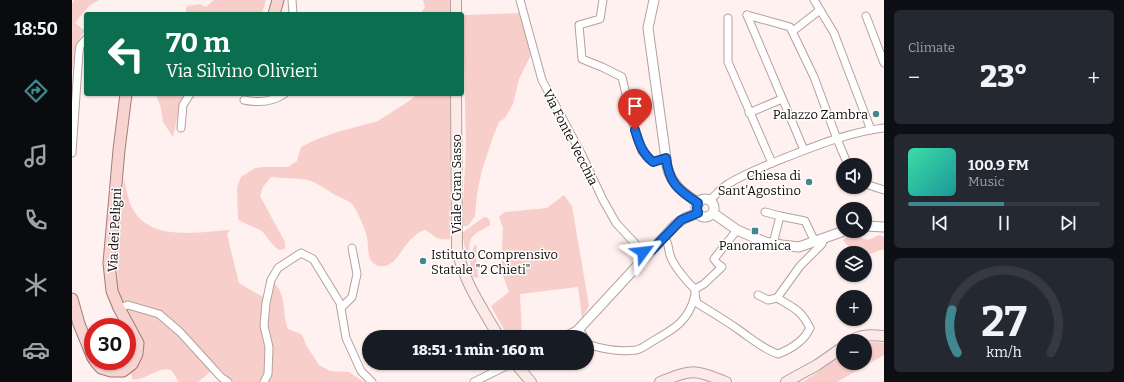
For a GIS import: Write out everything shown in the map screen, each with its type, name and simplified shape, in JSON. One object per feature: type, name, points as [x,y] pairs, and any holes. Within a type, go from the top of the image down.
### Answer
[{"type":"main road","points":[[275,12],[278,0]]},
{"type":"main road","points":[[456,0],[456,12]]},
{"type":"main road","name":"Via dei Peligni","points":[[124,318],[112,291],[109,263],[119,150],[126,96]]},
{"type":"main road","name":"Viale Gran Sasso","points":[[456,96],[457,248],[461,266],[471,290],[495,330]]},
{"type":"main road","points":[[72,299],[84,336]]},
{"type":"main road","points":[[872,335],[884,336]]},
{"type":"main road","name":"Via dei Peligni","points":[[136,339],[138,343],[136,356]]},
{"type":"main road","points":[[786,382],[817,365],[836,352]]},
{"type":"main road","name":"Via dei Peligni","points":[[108,370],[124,370]]},
{"type":"main road","points":[[521,370],[531,382]]},
{"type":"main road","points":[[660,382],[684,373],[701,372],[726,382]]},
{"type":"street","points":[[292,0],[293,12]]},
{"type":"street","name":"Via Fonte Vecchia","points":[[520,0],[542,80],[581,153],[603,200],[616,223],[643,252],[652,250]]},
{"type":"street","points":[[603,0],[600,19],[579,25],[582,59],[622,77],[632,120],[642,150],[653,162],[666,158]]},
{"type":"street","points":[[654,0],[648,28],[669,174],[683,193],[698,203]]},
{"type":"street","points":[[814,0],[834,33],[871,130]]},
{"type":"street","points":[[792,29],[820,10]]},
{"type":"street","points":[[804,150],[747,15],[792,29],[814,77],[845,158]]},
{"type":"street","points":[[866,16],[884,63]]},
{"type":"street","points":[[728,18],[728,62],[772,163]]},
{"type":"street","points":[[72,153],[79,52],[80,46],[84,41]]},
{"type":"street","points":[[181,128],[182,105],[189,96]]},
{"type":"street","points":[[244,100],[266,102],[280,96]]},
{"type":"street","points":[[749,113],[782,99]]},
{"type":"street","points":[[698,203],[702,200],[710,200],[724,187],[741,177],[804,150],[837,139],[884,128]]},
{"type":"street","points":[[872,186],[884,190]]},
{"type":"street","points":[[710,200],[714,207],[713,213]]},
{"type":"street","points":[[698,203],[698,213]]},
{"type":"street","points":[[765,212],[805,221],[815,242]]},
{"type":"street","points":[[579,329],[681,220],[698,213],[706,217],[713,213]]},
{"type":"street","points":[[713,213],[737,230],[773,244],[799,246],[815,242],[836,234]]},
{"type":"street","points":[[773,244],[780,216]]},
{"type":"street","points":[[872,227],[884,228]]},
{"type":"street","points":[[594,346],[637,350],[671,331],[686,318],[692,307],[695,292],[722,267],[714,259],[737,230]]},
{"type":"street","points":[[664,237],[667,241],[670,256],[695,292],[697,303],[761,346],[778,354],[787,351],[806,336],[810,328],[804,316],[777,298]]},
{"type":"street","points":[[758,295],[768,300],[777,298],[800,266],[822,244],[824,238]]},
{"type":"street","points":[[341,308],[352,297],[357,274],[352,248]]},
{"type":"street","points":[[264,382],[268,374],[269,347],[264,326],[266,303],[271,280],[278,268],[301,253],[314,259],[340,303],[346,338],[361,371],[372,382]]},
{"type":"street","points":[[119,308],[128,305],[159,314],[180,332],[221,377],[228,382]]},
{"type":"street","points":[[474,382],[498,370]]},
{"type":"shaded area","points":[[74,0],[99,0],[89,6],[75,23],[84,30],[84,32],[77,44],[73,69],[72,69],[72,4]]},
{"type":"shaded area","points":[[214,0],[266,0],[263,12],[186,12],[187,6],[200,4],[206,7]]},
{"type":"shaded area","points":[[423,0],[450,0],[450,12],[421,12],[425,7]]},
{"type":"shaded area","points":[[521,13],[531,55],[519,79],[513,104],[505,118],[499,122],[493,137],[482,170],[477,194],[475,216],[468,226],[462,226],[466,147],[464,15]]},
{"type":"shaded area","points":[[156,96],[185,96],[180,104],[173,137],[163,122],[161,108]]},
{"type":"shaded area","points":[[414,96],[451,96],[450,239],[436,238],[425,230],[412,238],[395,260],[390,264],[379,266],[371,261],[368,252],[365,230],[353,205],[314,182],[297,179],[271,177],[263,187],[260,196],[285,242],[285,249],[279,250],[262,231],[238,220],[237,187],[241,177],[255,168],[288,167],[297,161],[301,147],[334,133],[378,121]]},
{"type":"shaded area","points":[[124,179],[130,203],[137,216],[147,224],[160,230],[173,232],[188,233],[230,230],[227,234],[239,283],[263,297],[265,302],[267,357],[264,382],[233,382],[217,366],[198,382],[179,382],[171,370],[166,369],[142,378],[132,379],[131,372],[132,370],[136,370],[137,362],[136,318],[128,318],[117,286],[118,241]]},
{"type":"shaded area","points":[[564,195],[572,206],[589,306],[582,318],[578,287],[520,294],[522,330],[504,330],[491,306],[509,292],[501,270],[503,228],[499,217],[505,212],[547,208]]},
{"type":"shaded area","points":[[484,217],[488,218],[490,225],[473,236],[466,254],[462,233]]},
{"type":"shaded area","points":[[879,235],[884,237],[884,253],[883,249],[872,253],[872,246],[848,246],[843,240],[846,238],[862,238],[868,240]]},
{"type":"shaded area","points":[[475,245],[477,245],[476,254],[478,278],[473,277],[470,265],[472,252]]},
{"type":"shaded area","points":[[271,284],[275,284],[281,294],[288,329],[301,334],[319,365],[330,371],[349,372],[364,382],[265,382],[266,331]]},
{"type":"shaded area","points":[[872,342],[884,343],[884,355],[872,362]]},
{"type":"shaded area","points":[[836,358],[836,370],[858,370],[837,382],[803,382]]},
{"type":"place","name":"Palazzo Zambra","points":[[876,114]]},
{"type":"place","name":"Chiesa di Sant'Agostino","points":[[809,182]]},
{"type":"place","name":"Panoramica","points":[[755,231]]},
{"type":"place","name":"Istituto Comprensivo Statale \"2 Chieti\"","points":[[423,261]]},
{"type":"route","points":[[635,130],[642,150],[647,157],[653,162],[666,158],[671,179],[683,193],[698,203],[698,213],[681,220],[652,250],[643,252]]}]
